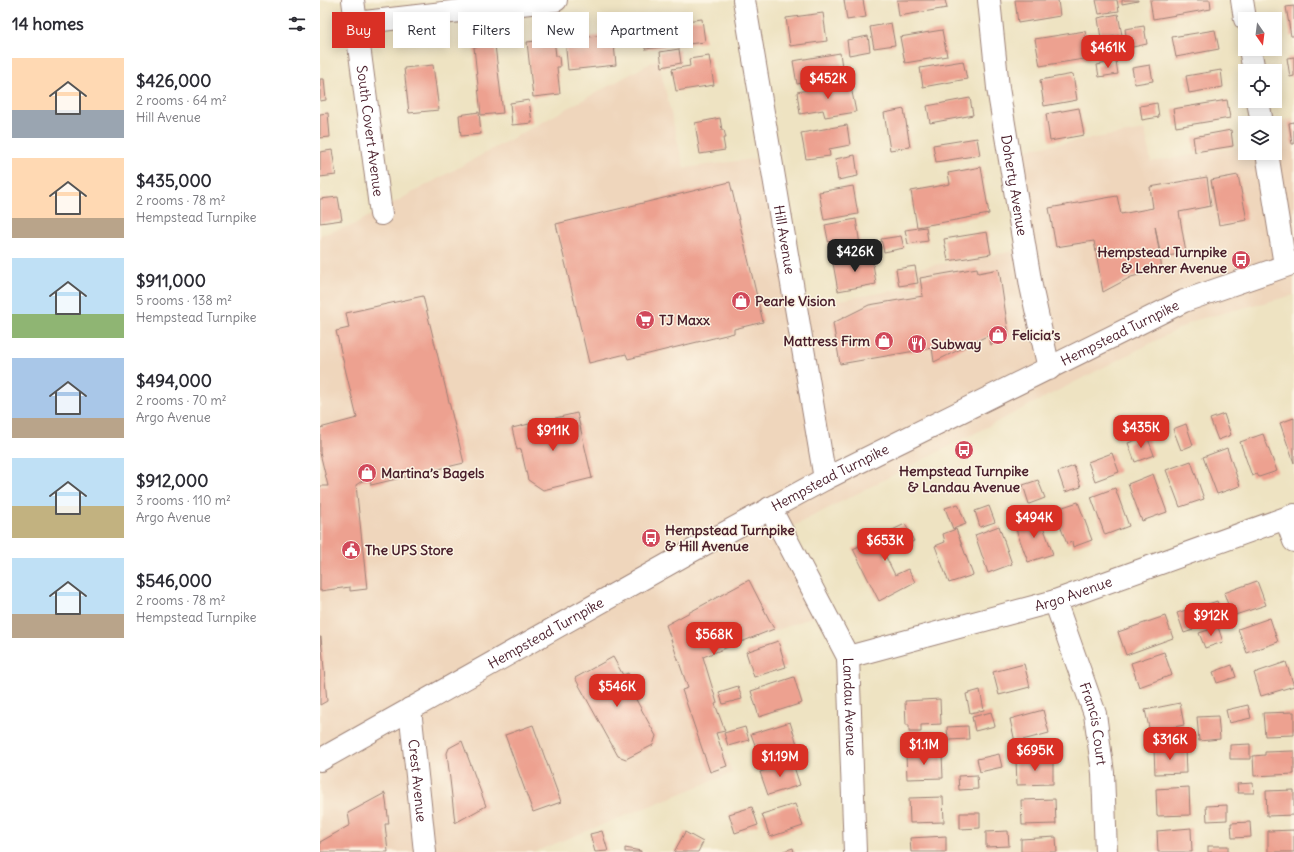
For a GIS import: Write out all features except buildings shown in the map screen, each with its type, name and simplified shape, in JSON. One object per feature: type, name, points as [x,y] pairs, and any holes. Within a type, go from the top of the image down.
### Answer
[{"type":"street","name":"South Covert Avenue","points":[[353,0],[355,12]]},
{"type":"street","points":[[385,20],[556,0]]},
{"type":"street","name":"Hill Avenue","points":[[744,0],[825,479]]},
{"type":"street","name":"Doherty Avenue","points":[[989,0],[998,88],[1032,286],[1049,369]]},
{"type":"street","points":[[1242,0],[1244,12]]},
{"type":"street","name":"South Covert Avenue","points":[[359,48],[382,214]]},
{"type":"street","points":[[1268,160],[1290,264]]},
{"type":"street","name":"Hempstead Turnpike","points":[[320,760],[619,591],[825,479],[1184,301],[1290,264]]},
{"type":"street","name":"Landau Avenue","points":[[770,508],[848,657],[856,852]]},
{"type":"street","points":[[1290,517],[1294,541]]},
{"type":"street","name":"Argo Avenue","points":[[848,657],[1055,601],[1290,517]]},
{"type":"street","name":"Francis Court","points":[[1055,601],[1095,714],[1103,773],[1106,852]]},
{"type":"street","name":"Crest Avenue","points":[[410,709],[425,852]]},
{"type":"shaded area","points":[[658,59],[684,168],[769,157],[794,308],[920,286],[917,268],[1022,250],[1007,152],[1145,130],[1151,162],[1238,147],[1238,160],[1282,160],[1282,120],[1294,118],[1294,295],[1196,320],[780,533],[822,613],[707,657],[728,730],[719,735],[732,773],[534,852],[320,852],[320,235],[353,225]]},
{"type":"place","name":"Hempstead Turnpike & Lehrer Avenue","points":[[1241,260]]},
{"type":"place","name":"Pearle Vision","points":[[741,301]]},
{"type":"place","name":"TJ Maxx","points":[[645,320]]},
{"type":"place","name":"Felicia’s","points":[[998,335]]},
{"type":"place","name":"Mattress Firm","points":[[884,341]]},
{"type":"place","name":"Subway","points":[[917,344]]},
{"type":"place","name":"Hempstead Turnpike & Landau Avenue","points":[[964,450]]},
{"type":"place","name":"Martina’s Bagels","points":[[367,473]]},
{"type":"place","name":"Hempstead Turnpike & Hill Avenue","points":[[651,538]]},
{"type":"place","name":"The UPS Store","points":[[351,550]]}]
